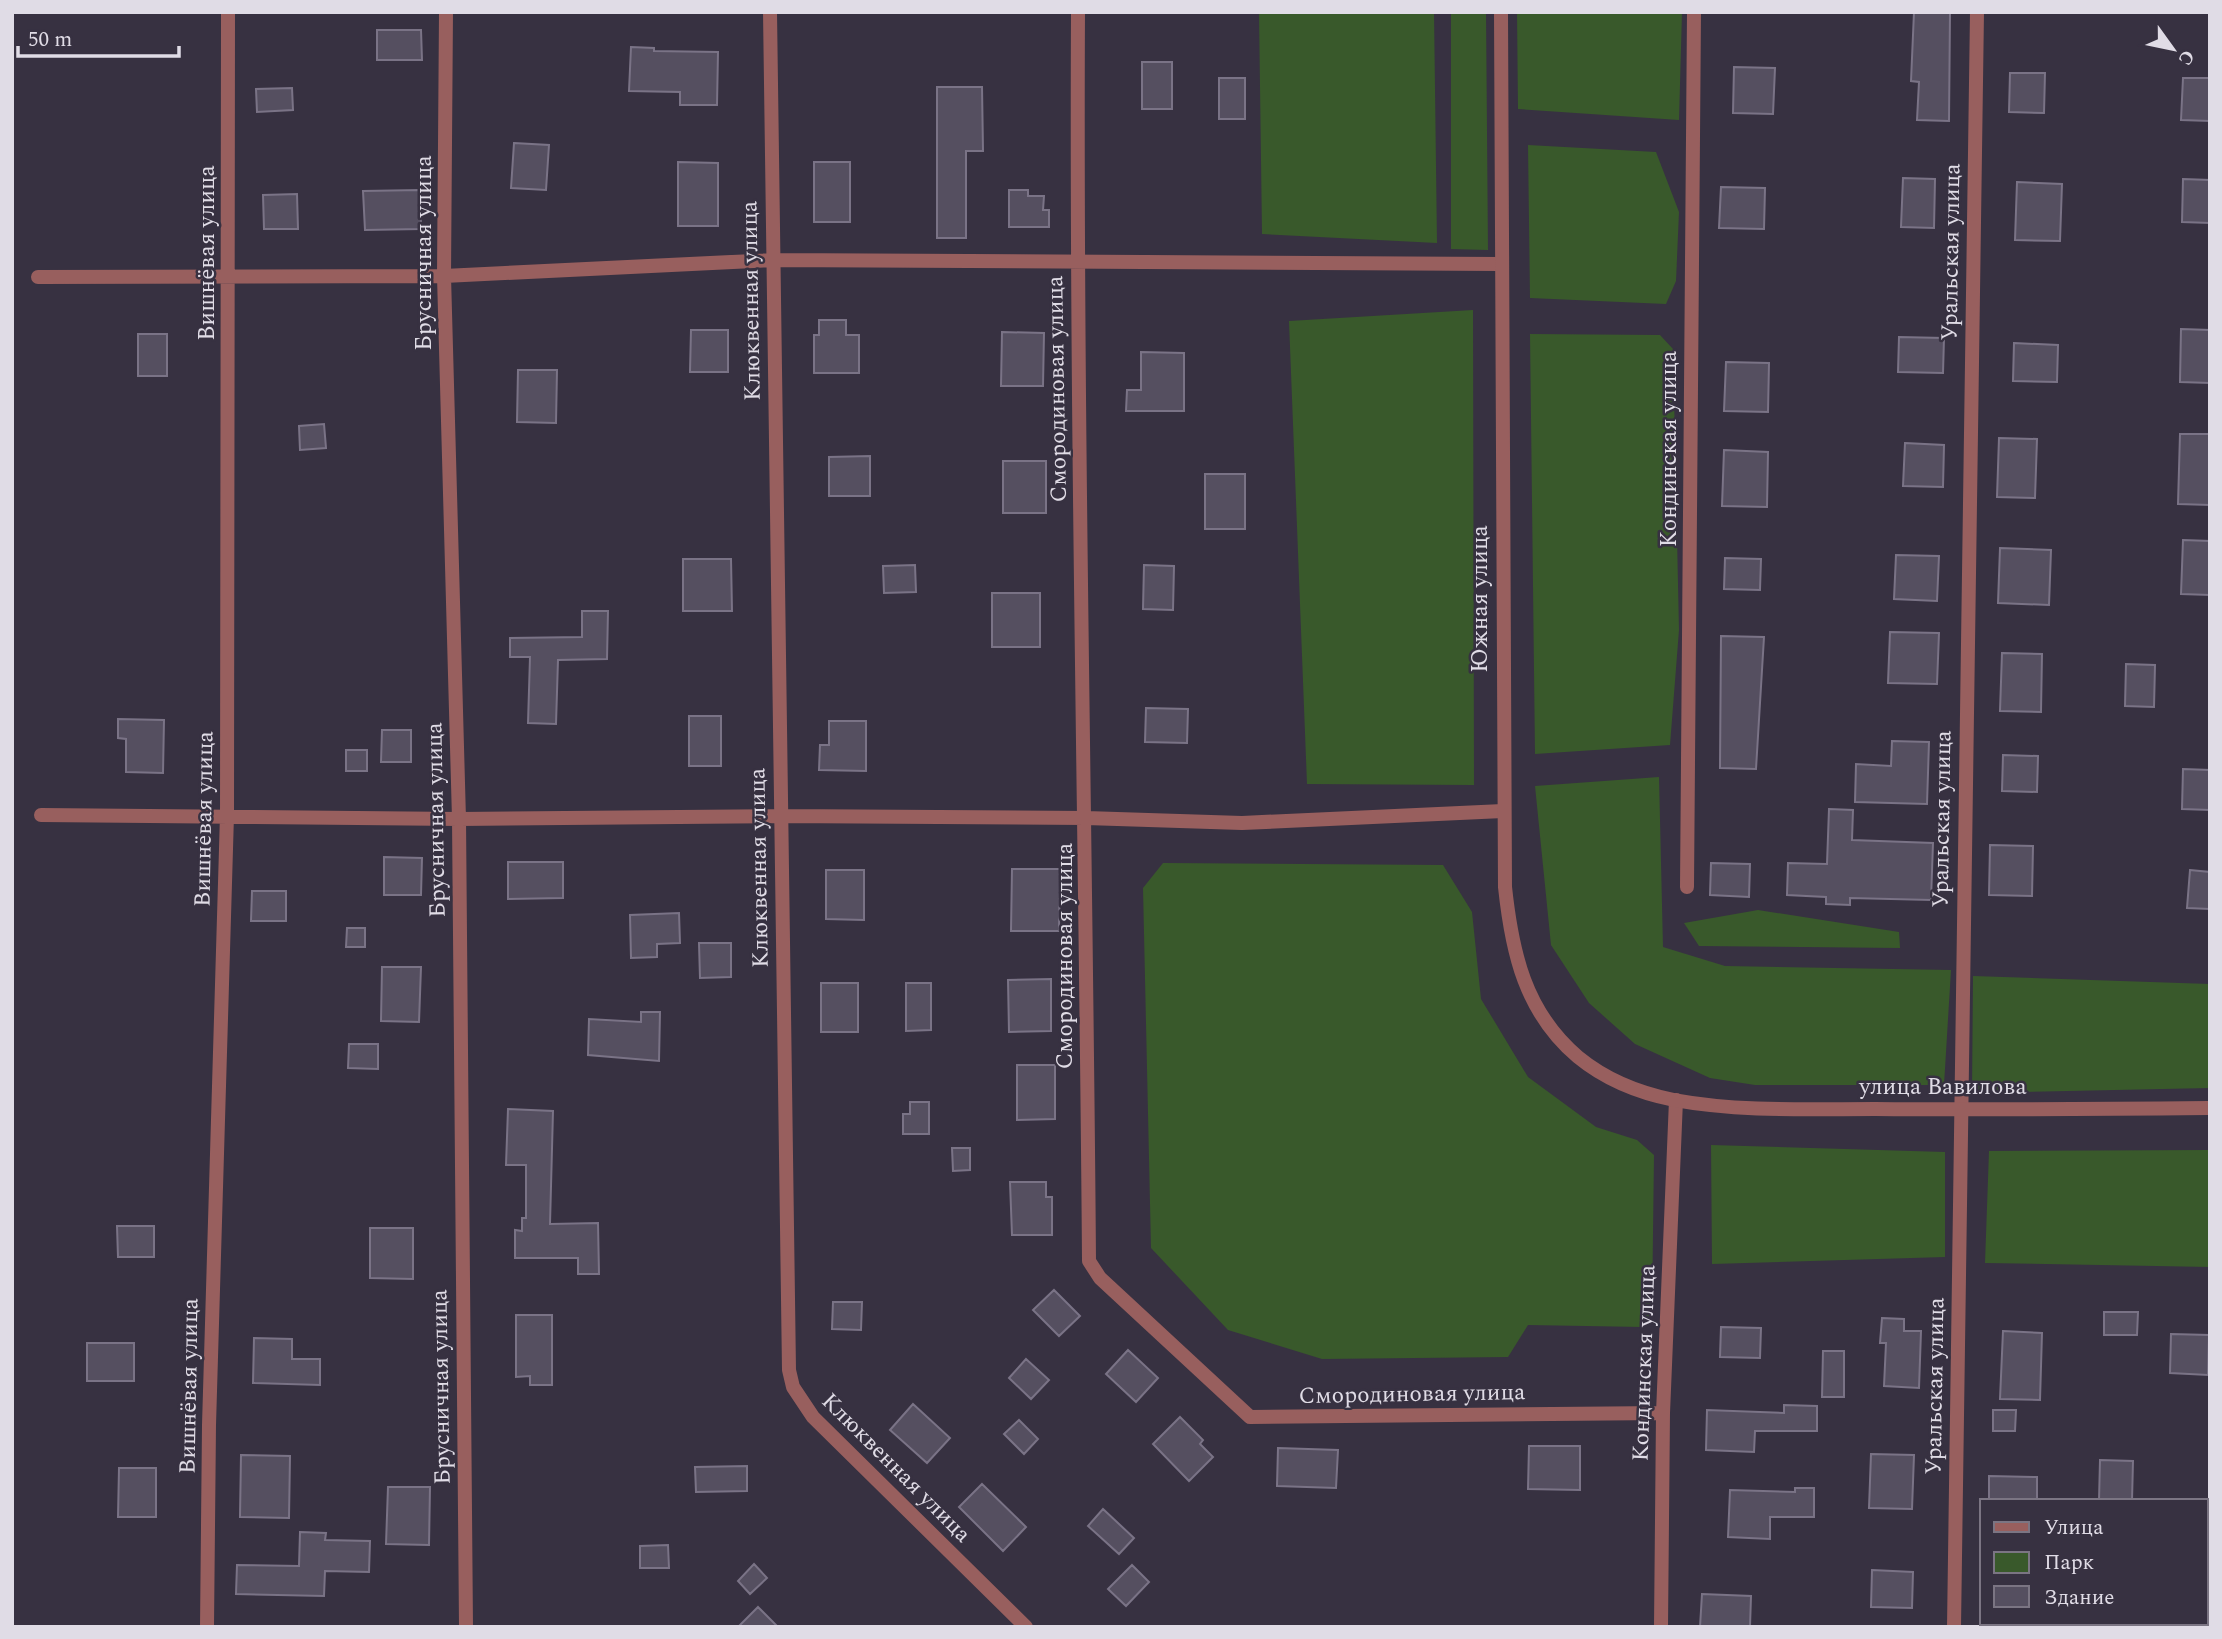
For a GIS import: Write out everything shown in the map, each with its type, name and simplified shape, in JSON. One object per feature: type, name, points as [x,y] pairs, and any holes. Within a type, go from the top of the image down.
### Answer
[{"type":"street","name":"Вишнёвая улица","points":[[207,1627],[209,1425],[227,816],[228,12]]},
{"type":"street","name":"Брусничная улица","points":[[446,12],[444,276],[458,819],[467,1627]]},
{"type":"street","name":"Клюквенная улица","points":[[770,12],[789,1370],[793,1387],[813,1417],[1026,1627]]},
{"type":"street","name":"Смородиновая улица","points":[[1078,12],[1077,260],[1086,818],[1089,1261],[1100,1278],[1250,1417],[1663,1413]]},
{"type":"street","name":"Южная улица","points":[[1501,12],[1503,811],[1509,930],[1517,965],[1528,995],[1544,1021],[1579,1057],[1626,1086],[1676,1100]]},
{"type":"street","name":"Кондинская улица","points":[[1687,887],[1694,12]]},
{"type":"street","name":"Уральская улица","points":[[1954,1627],[1959,1110],[1977,12]]},
{"type":"street","points":[[38,277],[229,279],[444,276],[772,260],[1502,264]]},
{"type":"street","points":[[41,815],[458,819],[780,816],[1086,818],[1242,823],[1503,811]]},
{"type":"street","name":"Кондинская улица","points":[[1661,1627],[1663,1413],[1676,1100]]},
{"type":"street","name":"улица Вавилова","points":[[1676,1100],[1795,1109],[2210,1108]]},
{"type":"green space","points":[[1259,12],[1434,12],[1437,243],[1262,234]]},
{"type":"green space","points":[[1451,12],[1486,12],[1488,250],[1451,249]]},
{"type":"green space","points":[[1517,12],[1682,12],[1679,120],[1518,109]]},
{"type":"green space","points":[[1528,145],[1656,152],[1679,212],[1676,281],[1666,304],[1530,298]]},
{"type":"green space","points":[[1473,310],[1474,785],[1307,784],[1289,321]]},
{"type":"green space","points":[[1530,334],[1660,335],[1673,349],[1679,630],[1670,745],[1535,754]]},
{"type":"green space","points":[[1659,777],[1663,947],[1725,966],[1951,970],[1944,1085],[1755,1085],[1710,1078],[1635,1044],[1589,1003],[1551,945],[1535,786]]},
{"type":"green space","points":[[1163,863],[1443,865],[1472,912],[1481,999],[1528,1077],[1596,1127],[1637,1140],[1654,1155],[1652,1311],[1643,1327],[1528,1325],[1508,1357],[1322,1359],[1228,1330],[1151,1248],[1143,888]]},
{"type":"green space","points":[[1758,910],[1899,932],[1900,948],[1699,946],[1684,923]]},
{"type":"green space","points":[[1973,976],[2210,984],[2210,1088],[1972,1093]]},
{"type":"green space","points":[[1711,1145],[1945,1152],[1945,1257],[1712,1264]]},
{"type":"green space","points":[[2210,1150],[2210,1267],[1985,1263],[1989,1151]]},
{"type":"building","points":[[1914,12],[1950,12],[1949,121],[1917,120],[1919,82],[1911,81]]},
{"type":"building","points":[[377,30],[421,30],[422,60],[377,60]]},
{"type":"building","points":[[631,47],[654,48],[654,51],[718,52],[717,105],[680,105],[680,92],[629,91]]},
{"type":"building","points":[[1142,62],[1172,62],[1172,109],[1142,109]]},
{"type":"building","points":[[1734,67],[1775,68],[1773,114],[1733,113]]},
{"type":"building","points":[[2010,73],[2045,73],[2044,113],[2009,112]]},
{"type":"building","points":[[1219,78],[1245,78],[1245,119],[1219,119]]},
{"type":"building","points":[[2183,78],[2210,78],[2210,121],[2181,120]]},
{"type":"building","points":[[937,87],[982,87],[983,151],[966,151],[966,238],[937,238]]},
{"type":"building","points":[[292,88],[293,110],[257,112],[256,89]]},
{"type":"building","points":[[514,143],[549,145],[546,190],[511,188]]},
{"type":"building","points":[[678,162],[718,163],[718,226],[678,226]]},
{"type":"building","points":[[814,162],[850,162],[850,222],[814,222]]},
{"type":"building","points":[[1903,178],[1935,179],[1934,228],[1901,227]]},
{"type":"building","points":[[2183,179],[2210,180],[2210,223],[2182,222]]},
{"type":"building","points":[[2017,182],[2062,184],[2060,241],[2015,240]]},
{"type":"building","points":[[1721,187],[1765,188],[1764,229],[1719,228]]},
{"type":"building","points":[[420,190],[421,229],[365,230],[363,191]]},
{"type":"building","points":[[1009,190],[1028,190],[1028,196],[1044,196],[1043,210],[1049,210],[1049,227],[1009,227]]},
{"type":"building","points":[[297,194],[298,229],[264,229],[263,195]]},
{"type":"building","points":[[819,320],[846,320],[846,335],[859,335],[859,373],[814,373],[814,335],[819,335]]},
{"type":"building","points":[[2181,329],[2210,330],[2210,383],[2180,382]]},
{"type":"building","points":[[691,330],[728,330],[728,372],[690,372]]},
{"type":"building","points":[[1002,332],[1044,333],[1043,386],[1001,386]]},
{"type":"building","points":[[138,334],[167,334],[167,376],[138,376]]},
{"type":"building","points":[[1899,337],[1944,338],[1943,373],[1898,372]]},
{"type":"building","points":[[2014,343],[2058,345],[2057,382],[2013,381]]},
{"type":"building","points":[[1141,352],[1184,353],[1184,411],[1126,411],[1127,390],[1141,390]]},
{"type":"building","points":[[1726,362],[1769,363],[1768,412],[1724,411]]},
{"type":"building","points":[[518,370],[557,370],[556,423],[517,422]]},
{"type":"building","points":[[324,424],[326,448],[300,450],[299,426]]},
{"type":"building","points":[[2180,434],[2210,434],[2210,505],[2178,504]]},
{"type":"building","points":[[1999,438],[2037,439],[2035,498],[1997,497]]},
{"type":"building","points":[[1905,443],[1944,445],[1943,487],[1903,486]]},
{"type":"building","points":[[1724,450],[1768,452],[1767,507],[1722,506]]},
{"type":"building","points":[[870,456],[870,496],[829,496],[829,457]]},
{"type":"building","points":[[1003,461],[1046,461],[1046,513],[1003,513]]},
{"type":"building","points":[[1205,474],[1245,474],[1245,529],[1205,529]]},
{"type":"building","points":[[2183,540],[2210,541],[2210,595],[2181,594]]},
{"type":"building","points":[[2000,548],[2051,550],[2049,605],[1998,603]]},
{"type":"building","points":[[1896,555],[1939,556],[1937,601],[1894,599]]},
{"type":"building","points":[[1725,558],[1761,559],[1760,590],[1724,589]]},
{"type":"building","points":[[683,559],[731,559],[732,611],[683,611]]},
{"type":"building","points":[[915,565],[916,592],[884,593],[883,566]]},
{"type":"building","points":[[1144,565],[1174,566],[1173,610],[1143,609]]},
{"type":"building","points":[[992,593],[1040,593],[1040,647],[992,647]]},
{"type":"building","points":[[582,611],[608,611],[607,659],[558,660],[556,724],[528,723],[530,657],[510,657],[510,638],[582,637]]},
{"type":"building","points":[[1890,632],[1939,633],[1937,684],[1888,683]]},
{"type":"building","points":[[1721,636],[1764,637],[1756,769],[1720,768]]},
{"type":"building","points":[[2002,653],[2042,654],[2041,712],[2000,711]]},
{"type":"building","points":[[2126,664],[2155,665],[2154,707],[2125,706]]},
{"type":"building","points":[[1146,708],[1188,709],[1187,743],[1145,742]]},
{"type":"building","points":[[689,716],[721,716],[721,766],[689,766]]},
{"type":"building","points":[[118,719],[164,720],[163,773],[126,772],[126,739],[118,738]]},
{"type":"building","points":[[829,721],[866,721],[866,771],[819,770],[820,745],[829,745]]},
{"type":"building","points":[[382,730],[411,730],[411,762],[381,762]]},
{"type":"building","points":[[1892,741],[1929,742],[1927,804],[1855,802],[1856,764],[1891,766]]},
{"type":"building","points":[[346,750],[367,750],[367,771],[346,771]]},
{"type":"building","points":[[2003,755],[2038,756],[2037,792],[2002,791]]},
{"type":"building","points":[[2183,769],[2210,770],[2210,810],[2182,809]]},
{"type":"building","points":[[1829,809],[1853,810],[1852,840],[1933,843],[1931,900],[1850,898],[1850,905],[1826,904],[1826,897],[1787,895],[1788,863],[1827,864]]},
{"type":"building","points":[[1990,845],[2033,846],[2032,896],[1989,895]]},
{"type":"building","points":[[384,857],[422,858],[421,895],[384,895]]},
{"type":"building","points":[[508,862],[563,862],[563,898],[508,899]]},
{"type":"building","points":[[1711,863],[1750,864],[1749,897],[1710,895]]},
{"type":"building","points":[[1012,869],[1060,869],[1059,931],[1011,931]]},
{"type":"building","points":[[826,870],[864,870],[864,920],[826,919]]},
{"type":"building","points":[[2190,870],[2210,872],[2210,909],[2187,908]]},
{"type":"building","points":[[252,891],[286,891],[286,921],[251,921]]},
{"type":"building","points":[[679,913],[680,943],[657,944],[657,957],[631,958],[630,915]]},
{"type":"building","points":[[347,928],[365,928],[365,947],[346,947]]},
{"type":"building","points":[[699,943],[731,943],[731,977],[700,978]]},
{"type":"building","points":[[382,967],[421,967],[419,1022],[381,1021]]},
{"type":"building","points":[[1051,979],[1051,1031],[1009,1032],[1008,980]]},
{"type":"building","points":[[821,983],[858,983],[858,1032],[821,1032]]},
{"type":"building","points":[[906,983],[931,983],[931,1030],[906,1031]]},
{"type":"building","points":[[641,1012],[660,1012],[659,1061],[588,1055],[589,1019],[641,1022]]},
{"type":"building","points":[[349,1044],[378,1044],[378,1069],[348,1068]]},
{"type":"building","points":[[1017,1065],[1055,1065],[1055,1119],[1017,1120]]},
{"type":"building","points":[[910,1102],[929,1102],[929,1134],[903,1134],[903,1114],[910,1114]]},
{"type":"building","points":[[508,1109],[553,1111],[550,1224],[598,1223],[599,1274],[578,1274],[578,1258],[515,1258],[515,1230],[522,1231],[522,1218],[526,1218],[526,1165],[506,1165]]},
{"type":"building","points":[[952,1148],[970,1148],[970,1170],[953,1171]]},
{"type":"building","points":[[1010,1182],[1046,1182],[1046,1197],[1052,1197],[1052,1235],[1012,1235]]},
{"type":"building","points":[[117,1226],[154,1226],[154,1257],[118,1257]]},
{"type":"building","points":[[370,1228],[413,1228],[413,1279],[370,1278]]},
{"type":"building","points":[[1054,1290],[1080,1316],[1059,1336],[1033,1310]]},
{"type":"building","points":[[833,1302],[862,1302],[861,1330],[832,1329]]},
{"type":"building","points":[[2104,1312],[2138,1312],[2137,1335],[2104,1335]]},
{"type":"building","points":[[516,1315],[552,1315],[552,1385],[530,1385],[530,1376],[516,1377]]},
{"type":"building","points":[[1882,1318],[1904,1319],[1904,1331],[1921,1331],[1919,1388],[1884,1386],[1886,1343],[1880,1343]]},
{"type":"building","points":[[1721,1327],[1761,1328],[1760,1358],[1720,1357]]},
{"type":"building","points":[[2003,1331],[2042,1333],[2040,1400],[2000,1399]]},
{"type":"building","points":[[2171,1334],[2209,1335],[2208,1375],[2170,1373]]},
{"type":"building","points":[[254,1338],[292,1339],[292,1359],[320,1359],[320,1385],[253,1383]]},
{"type":"building","points":[[87,1343],[134,1343],[134,1381],[87,1381]]},
{"type":"building","points":[[1128,1350],[1158,1378],[1136,1402],[1106,1374]]},
{"type":"building","points":[[1823,1351],[1844,1351],[1844,1397],[1822,1397]]},
{"type":"building","points":[[1026,1359],[1049,1380],[1031,1399],[1009,1378]]},
{"type":"building","points":[[913,1404],[950,1438],[927,1463],[890,1430]]},
{"type":"building","points":[[1784,1405],[1817,1406],[1817,1431],[1755,1431],[1754,1452],[1706,1450],[1707,1410],[1784,1413]]},
{"type":"building","points":[[1993,1410],[2016,1410],[2015,1431],[1993,1431]]},
{"type":"building","points":[[1180,1417],[1203,1440],[1200,1444],[1213,1457],[1189,1481],[1153,1444]]},
{"type":"building","points":[[1019,1420],[1038,1439],[1024,1454],[1004,1434]]},
{"type":"building","points":[[1529,1446],[1580,1446],[1580,1490],[1528,1489]]},
{"type":"building","points":[[1278,1448],[1338,1450],[1336,1488],[1277,1486]]},
{"type":"building","points":[[1871,1454],[1914,1455],[1912,1509],[1869,1508]]},
{"type":"building","points":[[241,1455],[290,1456],[289,1518],[240,1517]]},
{"type":"building","points":[[2100,1460],[2133,1461],[2132,1499],[2099,1499]]},
{"type":"building","points":[[747,1466],[747,1491],[696,1492],[695,1467]]},
{"type":"building","points":[[119,1468],[156,1468],[156,1517],[118,1517]]},
{"type":"building","points":[[1989,1476],[2037,1477],[2037,1499],[1989,1499]]},
{"type":"building","points":[[982,1484],[1026,1527],[1003,1551],[959,1507]]},
{"type":"building","points":[[388,1487],[430,1487],[429,1545],[386,1544]]},
{"type":"building","points":[[1795,1488],[1814,1488],[1814,1517],[1770,1517],[1770,1539],[1728,1537],[1730,1490],[1795,1492]]},
{"type":"building","points":[[1103,1509],[1134,1538],[1119,1554],[1088,1526]]},
{"type":"building","points":[[300,1532],[326,1533],[325,1540],[370,1541],[369,1572],[325,1571],[324,1596],[236,1594],[237,1565],[299,1566]]},
{"type":"building","points":[[668,1545],[669,1568],[640,1568],[640,1546]]},
{"type":"building","points":[[754,1564],[767,1578],[750,1594],[738,1581]]},
{"type":"building","points":[[1132,1565],[1149,1582],[1126,1606],[1108,1589]]},
{"type":"building","points":[[1872,1570],[1913,1572],[1912,1608],[1871,1607]]},
{"type":"building","points":[[1702,1594],[1751,1596],[1750,1627],[1700,1627]]},
{"type":"building","points":[[758,1607],[778,1627],[738,1627]]}]
